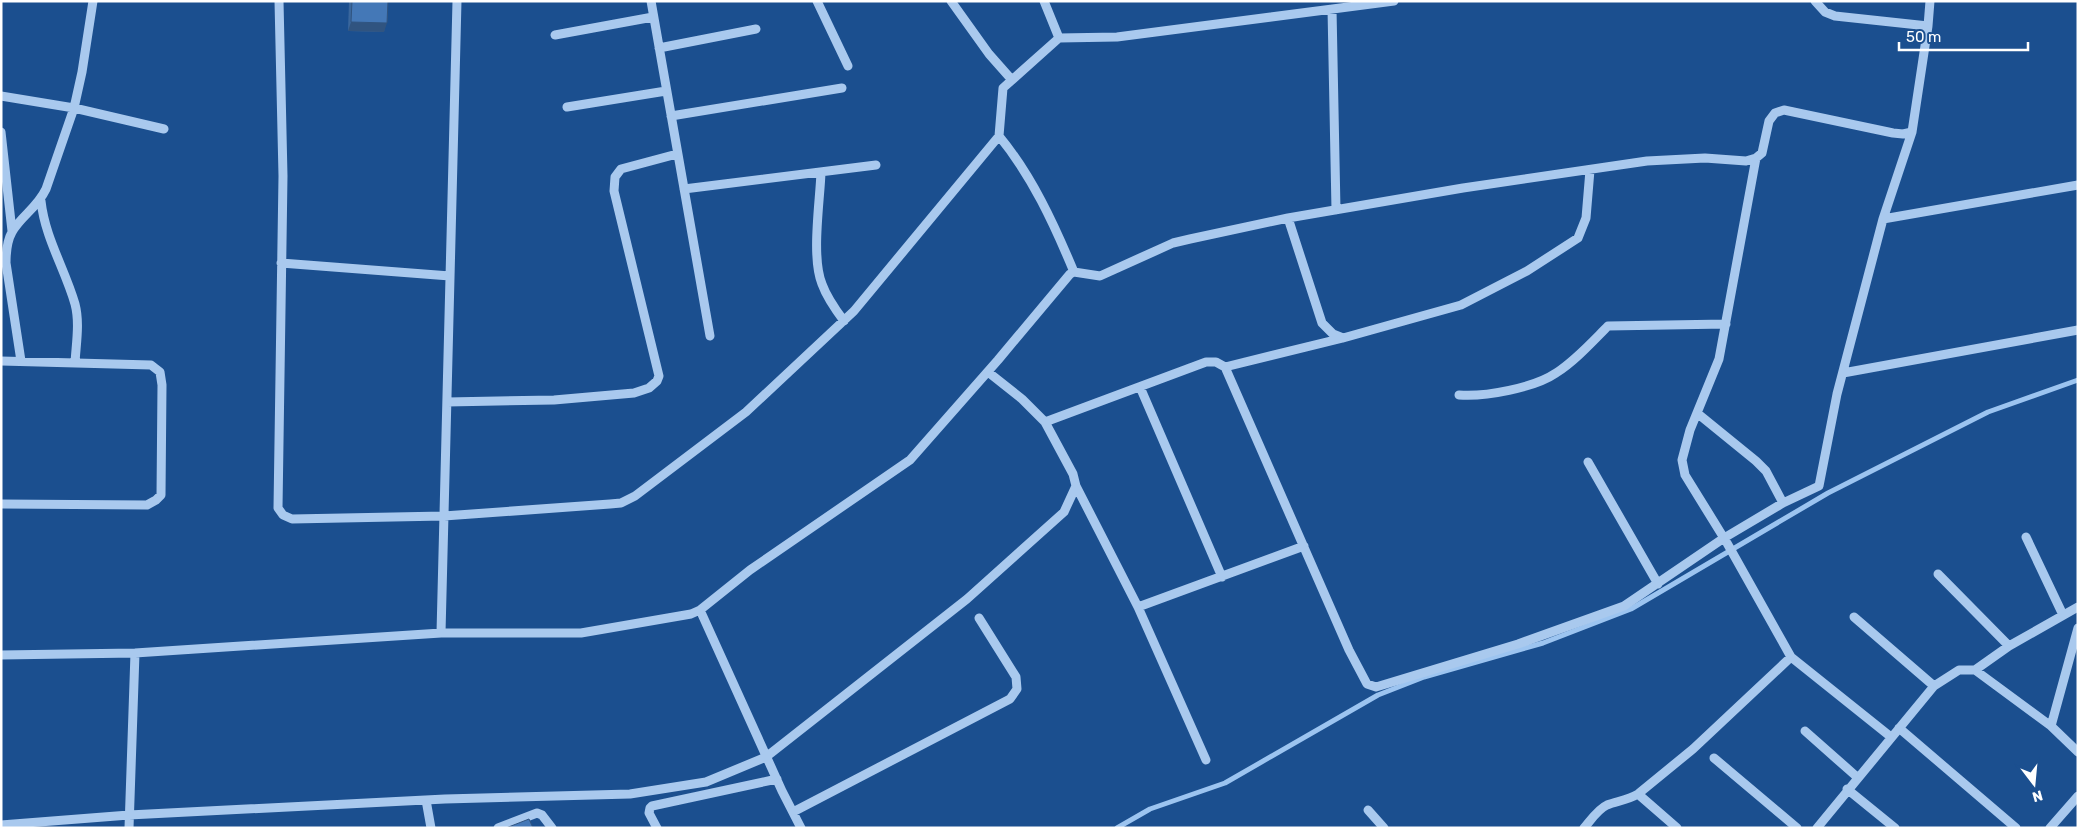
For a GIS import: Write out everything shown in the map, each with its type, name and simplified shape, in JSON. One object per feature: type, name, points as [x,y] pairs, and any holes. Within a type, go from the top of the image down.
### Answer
[{"type":"street","points":[[20,361],[4,248],[12,231],[40,201],[46,189],[74,108],[82,72],[93,1]]},
{"type":"street","points":[[279,1],[283,176],[278,508],[283,515],[292,519],[444,516],[621,503],[635,496],[746,412],[854,311],[999,136],[1003,88],[1059,38],[1117,36],[1394,1]]},
{"type":"street","points":[[441,633],[457,1]]},
{"type":"street","points":[[651,1],[710,336]]},
{"type":"street","points":[[817,1],[848,66]]},
{"type":"street","points":[[951,1],[989,54],[1012,80]]},
{"type":"street","points":[[1044,1],[1059,38]]},
{"type":"street","points":[[1815,1],[1825,12],[1835,16],[1928,26]]},
{"type":"street","points":[[1045,422],[1206,362],[1216,362],[1225,367],[1349,650],[1368,684],[1376,687],[1518,644],[1609,613],[1624,606],[1783,503],[1819,486],[1843,373],[1883,220],[1912,132],[1930,1]]},
{"type":"street","points":[[1332,9],[1336,210]]},
{"type":"street","points":[[556,35],[653,16]]},
{"type":"street","points":[[659,48],[756,29]]},
{"type":"street","points":[[671,116],[842,88]]},
{"type":"street","points":[[567,107],[666,91]]},
{"type":"street","points":[[1,96],[74,108],[164,129]]},
{"type":"street","points":[[1,655],[135,653],[441,633],[581,633],[691,614],[700,610],[750,570],[910,460],[988,372],[1070,274],[1074,272],[1100,276],[1173,243],[1288,218],[1463,188],[1647,161],[1705,158],[1746,161],[1756,158],[1762,153],[1769,122],[1775,113],[1784,110],[1893,133],[1903,134],[1912,132]]},
{"type":"street","points":[[1,132],[12,231]]},
{"type":"street","points":[[999,136],[1019,160],[1058,234],[1074,272]]},
{"type":"street","points":[[447,402],[554,400],[634,393],[649,388],[656,381],[659,376],[614,192],[615,177],[621,169],[678,154]]},
{"type":"street","points":[[1756,158],[1719,359],[1690,430],[1682,460],[1685,475],[1725,540],[1791,657],[1892,737]]},
{"type":"street","points":[[684,189],[876,165]]},
{"type":"street","points":[[1225,367],[1343,338],[1461,304],[1527,271],[1578,238],[1586,218],[1590,170]]},
{"type":"street","points":[[821,172],[817,256],[821,282],[830,302],[844,321]]},
{"type":"street","points":[[1883,220],[2078,185]]},
{"type":"street","points":[[40,201],[43,219],[75,306],[78,322],[75,363]]},
{"type":"street","points":[[1288,218],[1322,323],[1333,334],[1343,338]]},
{"type":"street","points":[[281,263],[450,276]]},
{"type":"street","points":[[1459,395],[1476,396],[1492,394],[1554,375],[1608,326],[1726,324]]},
{"type":"street","points":[[1843,373],[2078,330]]},
{"type":"street","points":[[1,361],[151,365],[160,372],[162,385],[161,495],[156,500],[147,505],[1,504]]},
{"type":"street","points":[[988,372],[1022,399],[1045,422],[1073,474],[1076,486],[1138,607],[1206,760]]},
{"type":"street","points":[[1140,387],[1222,576]]},
{"type":"street","points":[[1697,412],[1766,471],[1783,503]]},
{"type":"street","points":[[1588,462],[1658,584]]},
{"type":"street","points":[[1,824],[129,815],[426,800],[620,794],[651,792],[706,782],[766,757],[967,599],[1064,512],[1076,486]]},
{"type":"street","points":[[2026,537],[2063,615]]},
{"type":"street","points":[[1138,607],[1304,546]]},
{"type":"street","points":[[1938,574],[2009,646]]},
{"type":"street","points":[[1817,828],[1847,789],[1934,686],[1960,670],[1975,670],[2009,646],[2078,607]]},
{"type":"street","points":[[700,610],[800,828]]},
{"type":"street","points":[[1854,616],[1934,686]]},
{"type":"street","points":[[793,812],[1010,699],[1017,690],[1016,677],[979,618]]},
{"type":"street","points":[[2051,726],[2078,628]]},
{"type":"street","points":[[128,828],[135,653]]},
{"type":"street","points":[[1584,828],[1601,809],[1630,799],[1638,794],[1693,749],[1791,657]]},
{"type":"street","points":[[1975,670],[2051,726],[2078,752]]},
{"type":"street","points":[[1899,728],[2016,828]]},
{"type":"street","points":[[1805,731],[1857,777]]},
{"type":"street","points":[[1714,758],[1797,828]]},
{"type":"street","points":[[655,827],[649,813],[652,806],[777,779]]},
{"type":"street","points":[[1847,789],[1895,828]]},
{"type":"street","points":[[1638,794],[1677,828]]},
{"type":"street","points":[[2050,828],[2078,796]]},
{"type":"street","points":[[426,800],[431,828]]},
{"type":"street","points":[[1368,810],[1384,828]]},
{"type":"street","points":[[498,828],[537,813],[542,815],[552,828]]},
{"type":"building","points":[[352,1],[388,1],[387,23],[351,22]]},
{"type":"building","points":[[529,819],[533,828],[506,828]]},
{"type":"waterway","points":[[1117,828],[1150,809],[1225,783],[1378,695],[1424,677],[1543,643],[1631,609],[1828,493],[1988,412],[2078,380]]}]
